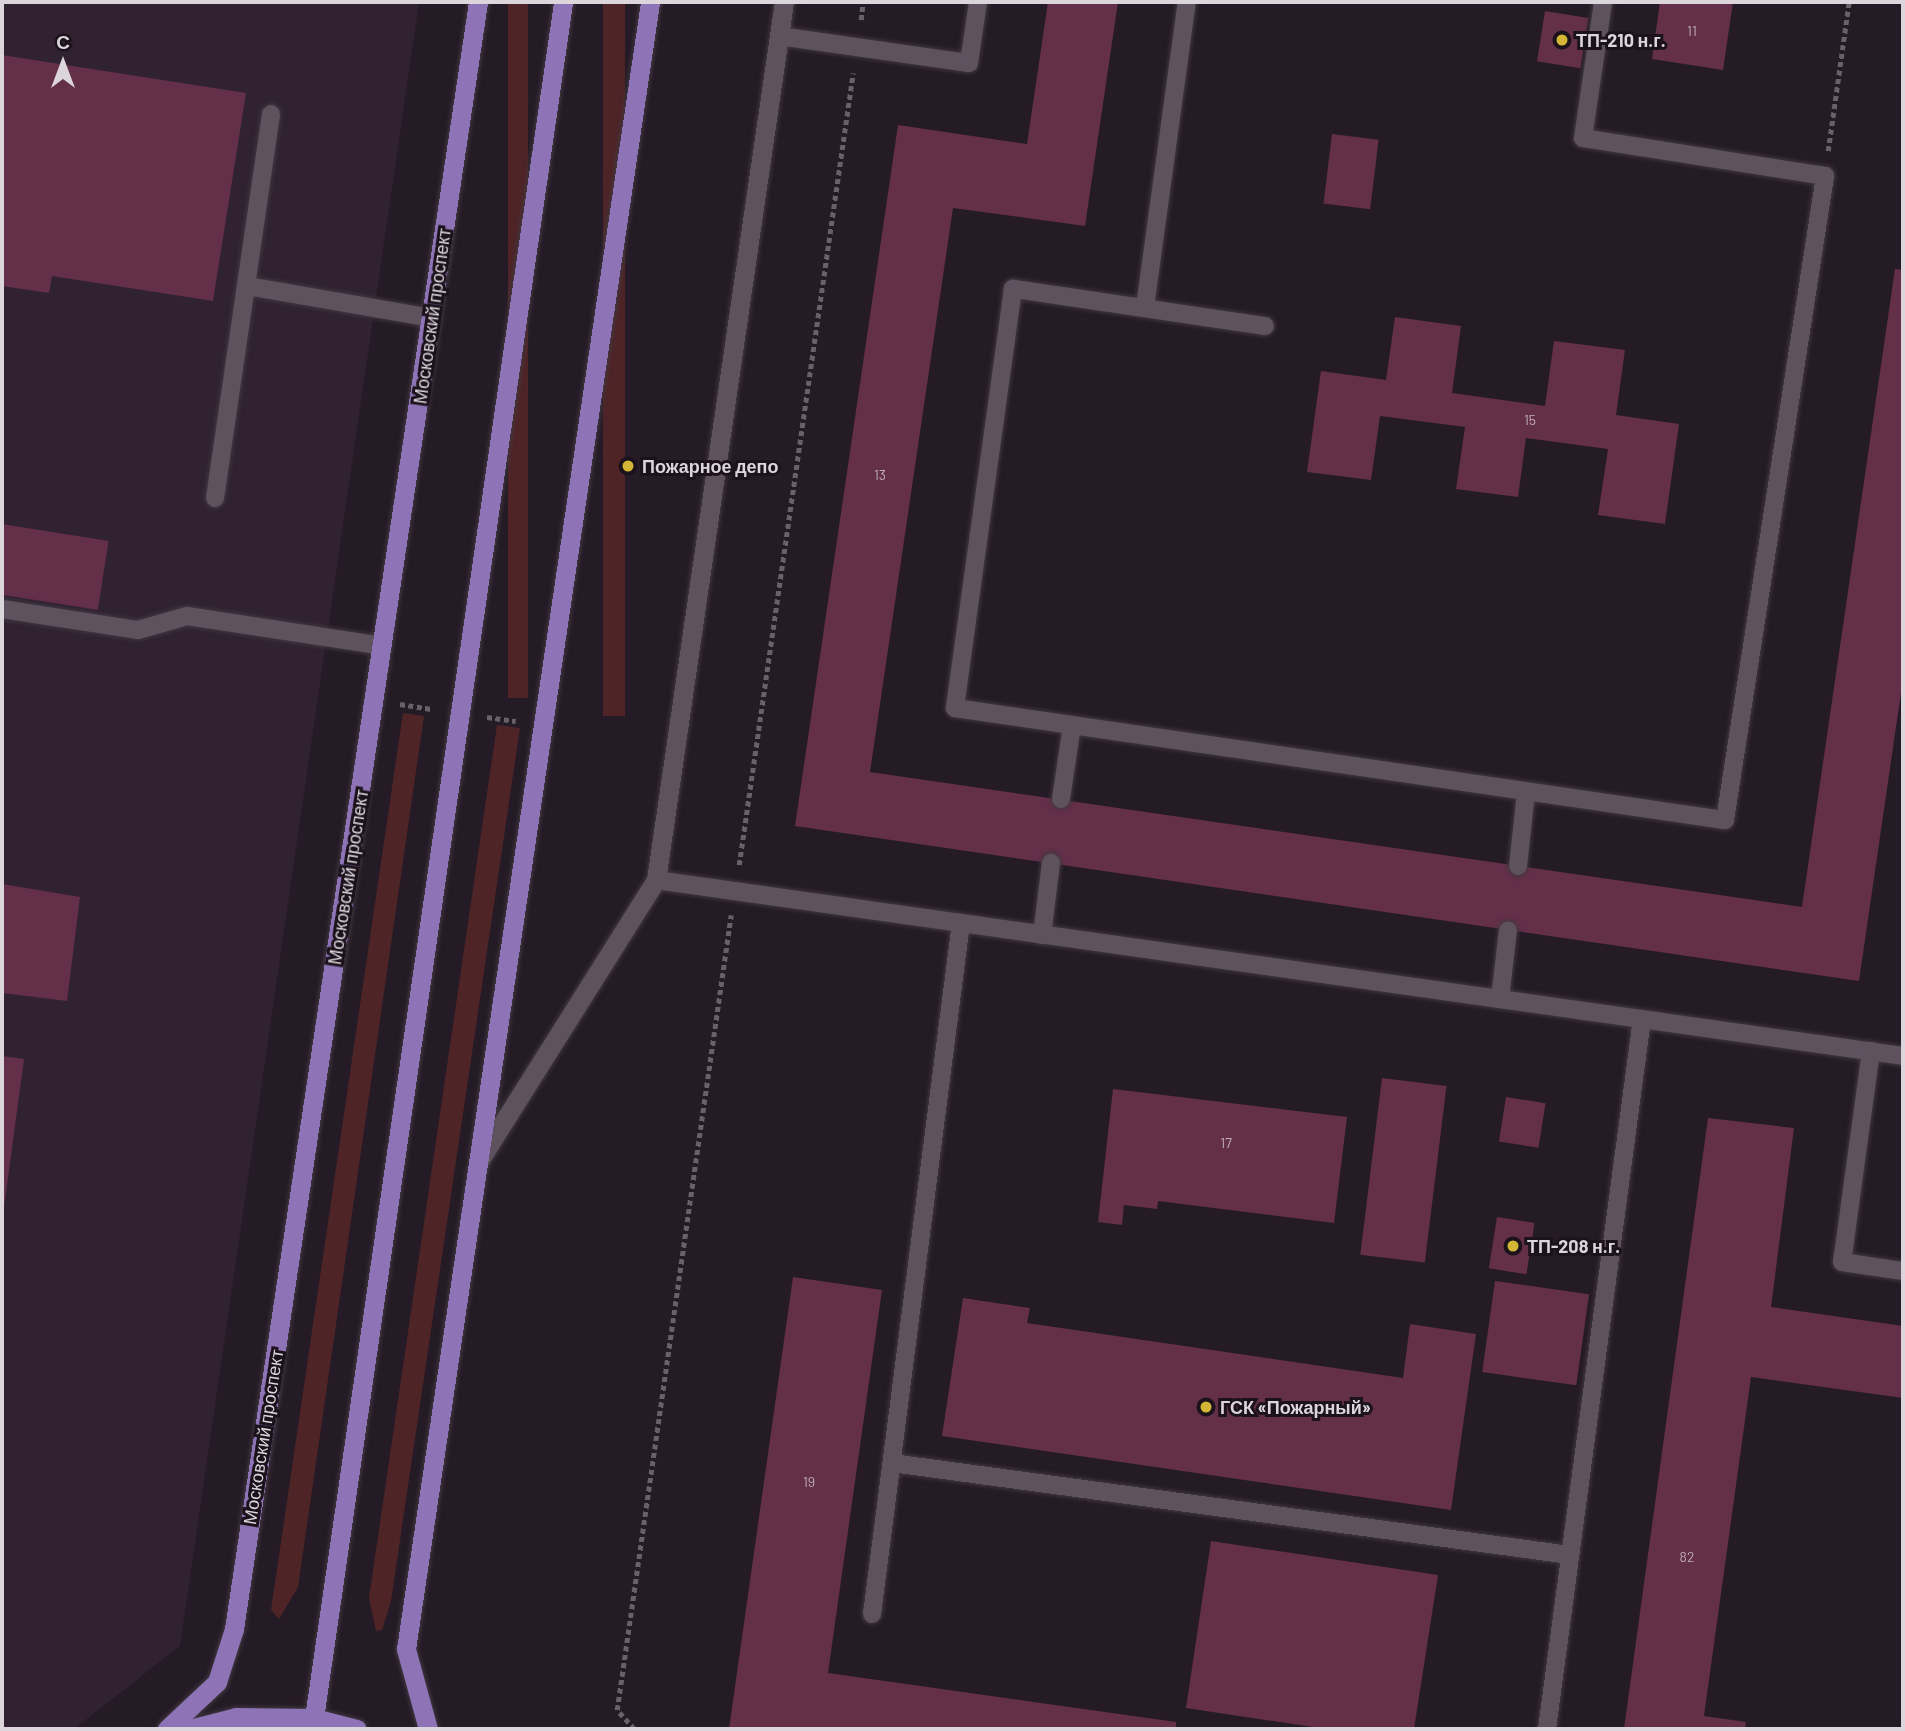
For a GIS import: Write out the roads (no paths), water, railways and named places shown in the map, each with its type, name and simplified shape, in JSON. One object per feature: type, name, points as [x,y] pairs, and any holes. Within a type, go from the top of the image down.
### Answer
[{"type":"main road","name":"Московский проспект","points":[[167,1729],[216,1682],[234,1629],[478,2]]},
{"type":"main road","points":[[314,1724],[563,2]]},
{"type":"main road","points":[[428,1729],[406,1649],[650,2]]},
{"type":"main road","points":[[190,1729],[236,1717],[357,1729]]},
{"type":"street","points":[[479,1161],[656,880],[784,2]]},
{"type":"lane","points":[[779,36],[969,63],[978,2]]},
{"type":"lane","points":[[1145,307],[1187,2]]},
{"type":"lane","points":[[1265,326],[1013,289],[955,708],[1725,820],[1825,176],[1583,138],[1603,2]]},
{"type":"lane","points":[[215,498],[271,114]]},
{"type":"lane","points":[[247,286],[432,318]]},
{"type":"lane","points":[[2,609],[138,630],[187,616],[383,646]]},
{"type":"lane","points":[[1061,799],[1072,725]]},
{"type":"lane","points":[[1518,866],[1526,792]]},
{"type":"lane","points":[[1042,935],[1051,863]]},
{"type":"lane","points":[[656,880],[1903,1055]]},
{"type":"lane","points":[[872,1614],[961,923]]},
{"type":"lane","points":[[1500,999],[1508,930]]},
{"type":"lane","points":[[1547,1729],[1642,1019]]},
{"type":"lane","points":[[1871,1051],[1842,1262],[1903,1271]]},
{"type":"lane","points":[[892,1463],[1570,1555]]},
{"type":"place","name":"ТП-210 н.г.","points":[[1562,40]]},
{"type":"place","name":"Пожарное депо","points":[[628,466]]},
{"type":"place","name":"ТП-208 н.г.","points":[[1513,1246]]},
{"type":"place","name":"ГСК «Пожарный»","points":[[1206,1407]]}]
